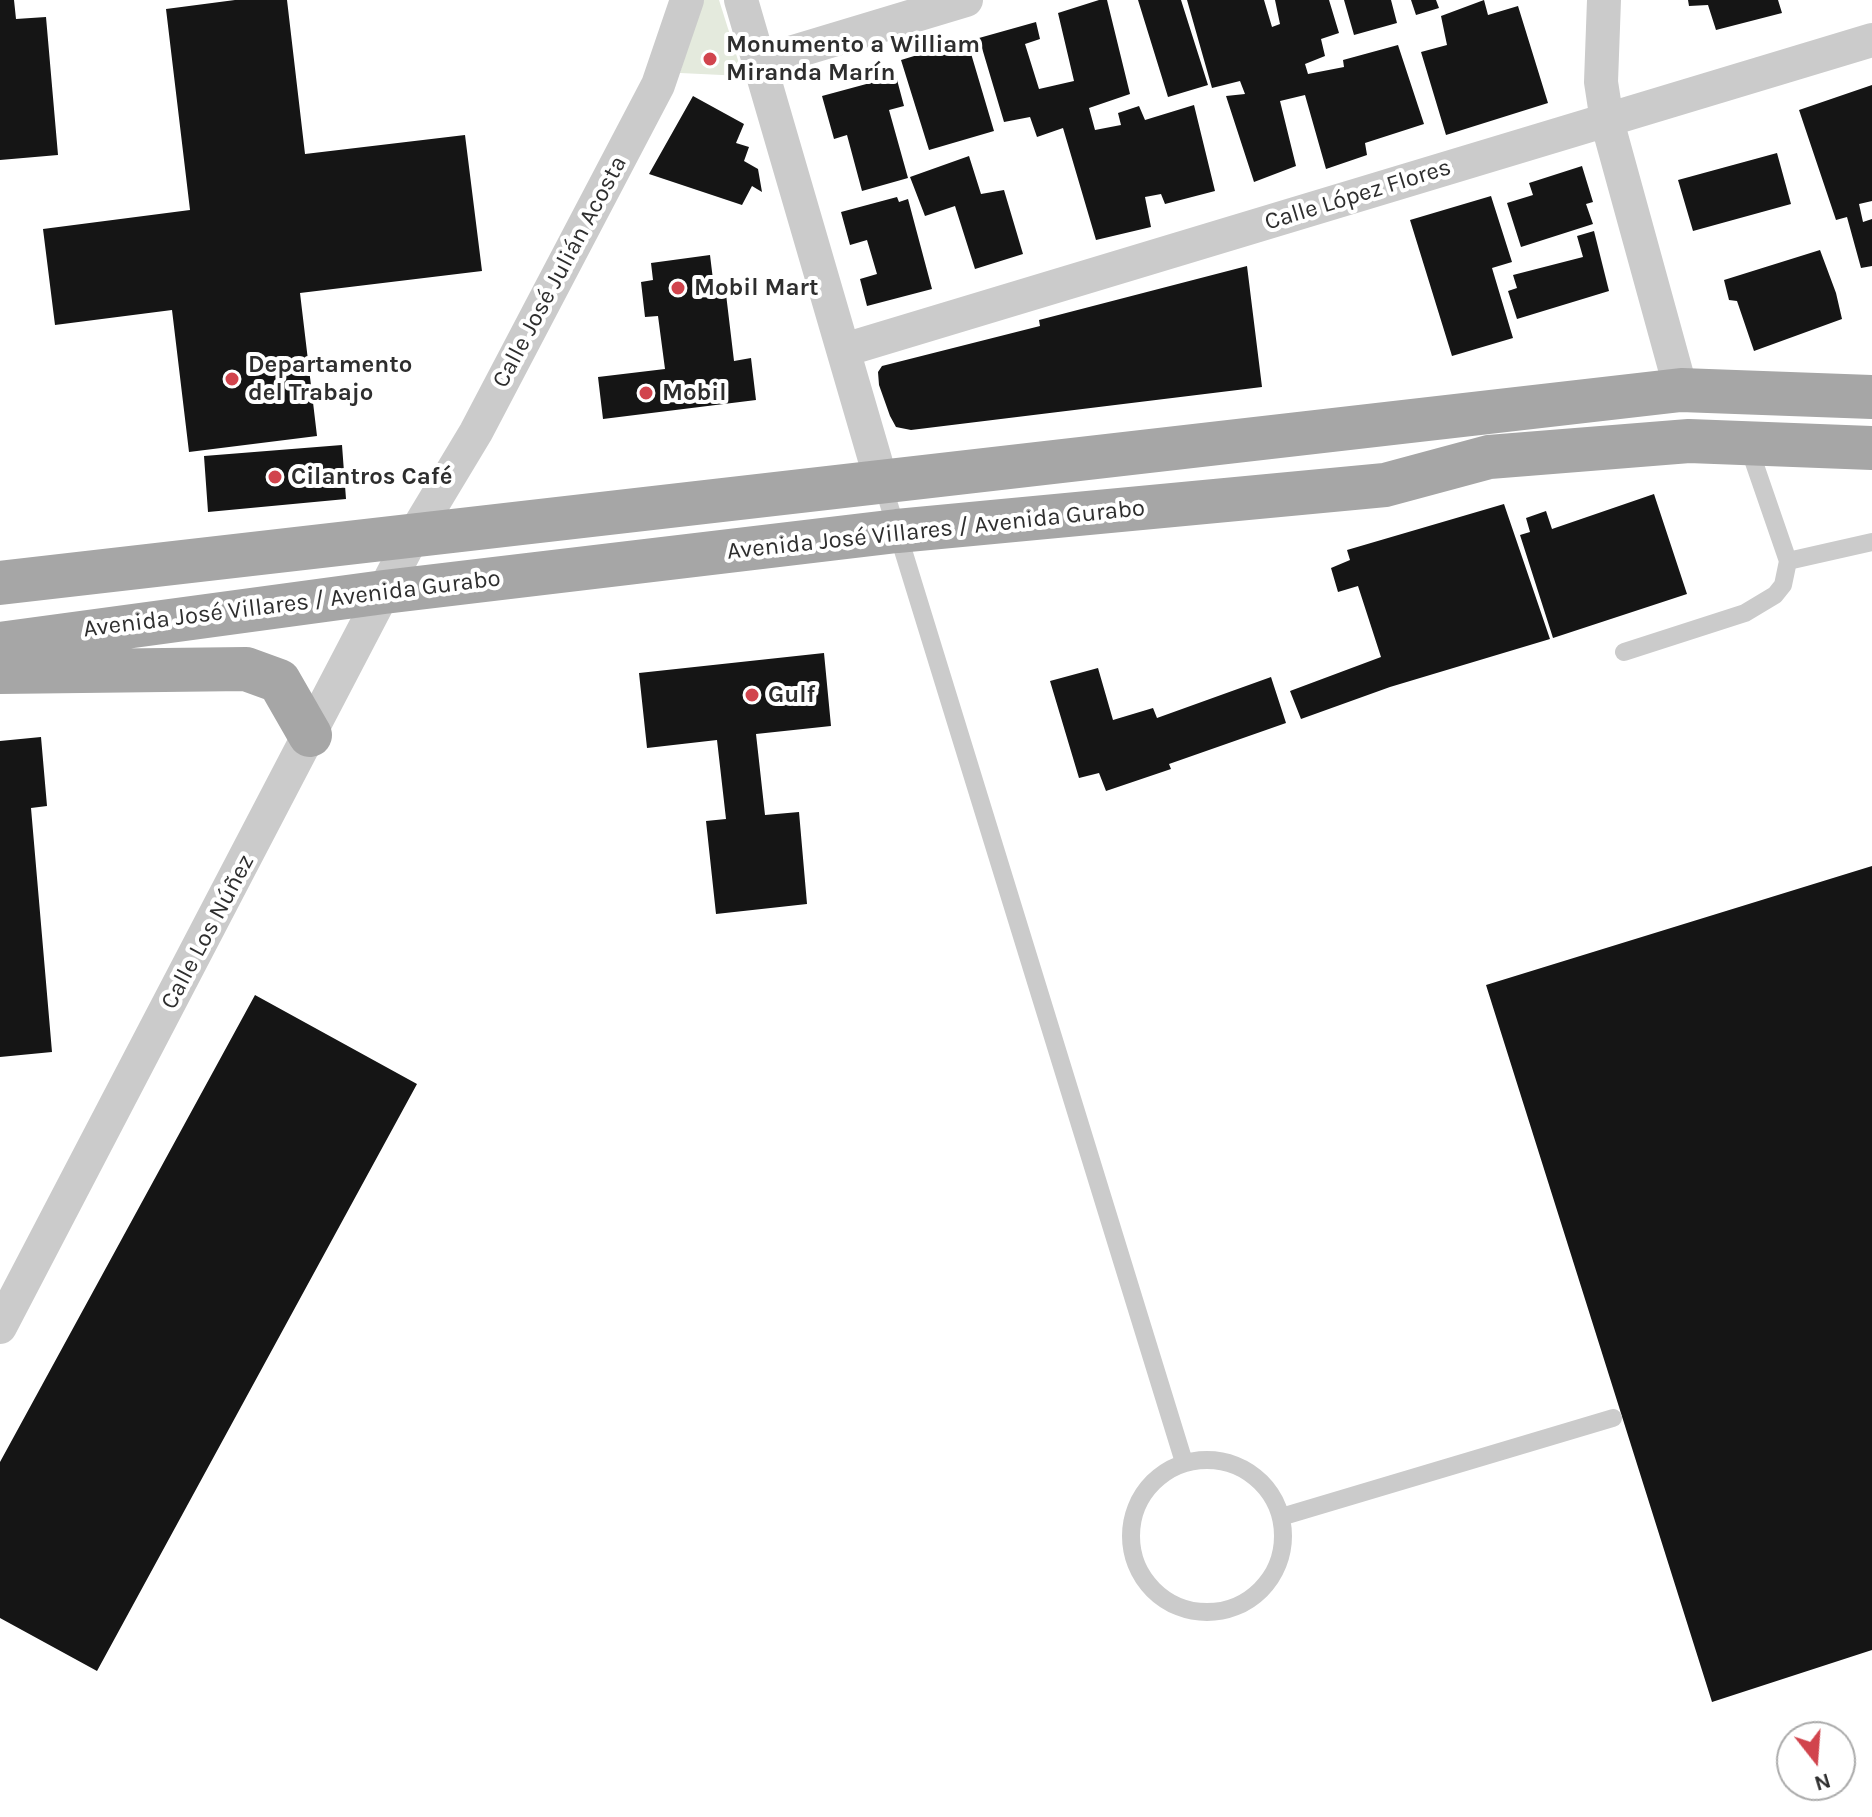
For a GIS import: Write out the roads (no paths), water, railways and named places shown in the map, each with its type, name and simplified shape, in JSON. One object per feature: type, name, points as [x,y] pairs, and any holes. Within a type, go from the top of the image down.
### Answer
[{"type":"main road","points":[[0,583],[1681,390],[1872,397]]},
{"type":"main road","name":"Avenida José Villares / Avenida Gurabo","points":[[0,644],[384,592],[897,531],[1385,485],[1489,457],[1689,441],[1872,448]]},
{"type":"main road","points":[[384,592],[497,540],[649,508]]},
{"type":"main road","points":[[0,672],[246,669],[279,681],[310,735]]},
{"type":"street","name":"Calle José Julián Acosta","points":[[413,536],[476,432],[658,85],[687,0]]},
{"type":"street","points":[[741,0],[881,480]]},
{"type":"street","points":[[760,62],[966,0]]},
{"type":"street","points":[[1604,0],[1601,82],[1607,121],[1681,390]]},
{"type":"street","name":"Calle López Flores","points":[[844,350],[1872,40]]},
{"type":"street","name":"Calle Los Núñez","points":[[0,1327],[413,536]]},
{"type":"lane","points":[[1624,652],[1745,613],[1775,595],[1783,585],[1788,561],[1747,443]]},
{"type":"lane","points":[[881,480],[1184,1462]]},
{"type":"lane","points":[[1788,561],[1872,542]]},
{"type":"lane","points":[[1281,1517],[1613,1418]]},
{"type":"lane","points":[[1215,1460],[1244,1469],[1268,1489],[1281,1517],[1283,1543],[1276,1569],[1261,1590],[1239,1605],[1212,1612],[1181,1608],[1154,1591],[1136,1565],[1129,1534],[1137,1503],[1156,1478],[1184,1462],[1215,1460]]},
{"type":"place","name":"Monumento a William Miranda Marín","points":[[710,59]]},
{"type":"place","name":"Mobil Mart","points":[[678,288]]},
{"type":"place","name":"Departamento del Trabajo","points":[[232,379]]},
{"type":"place","name":"Mobil","points":[[646,393]]},
{"type":"place","name":"Cilantros Café","points":[[275,477]]},
{"type":"place","name":"Gulf","points":[[752,695]]}]
